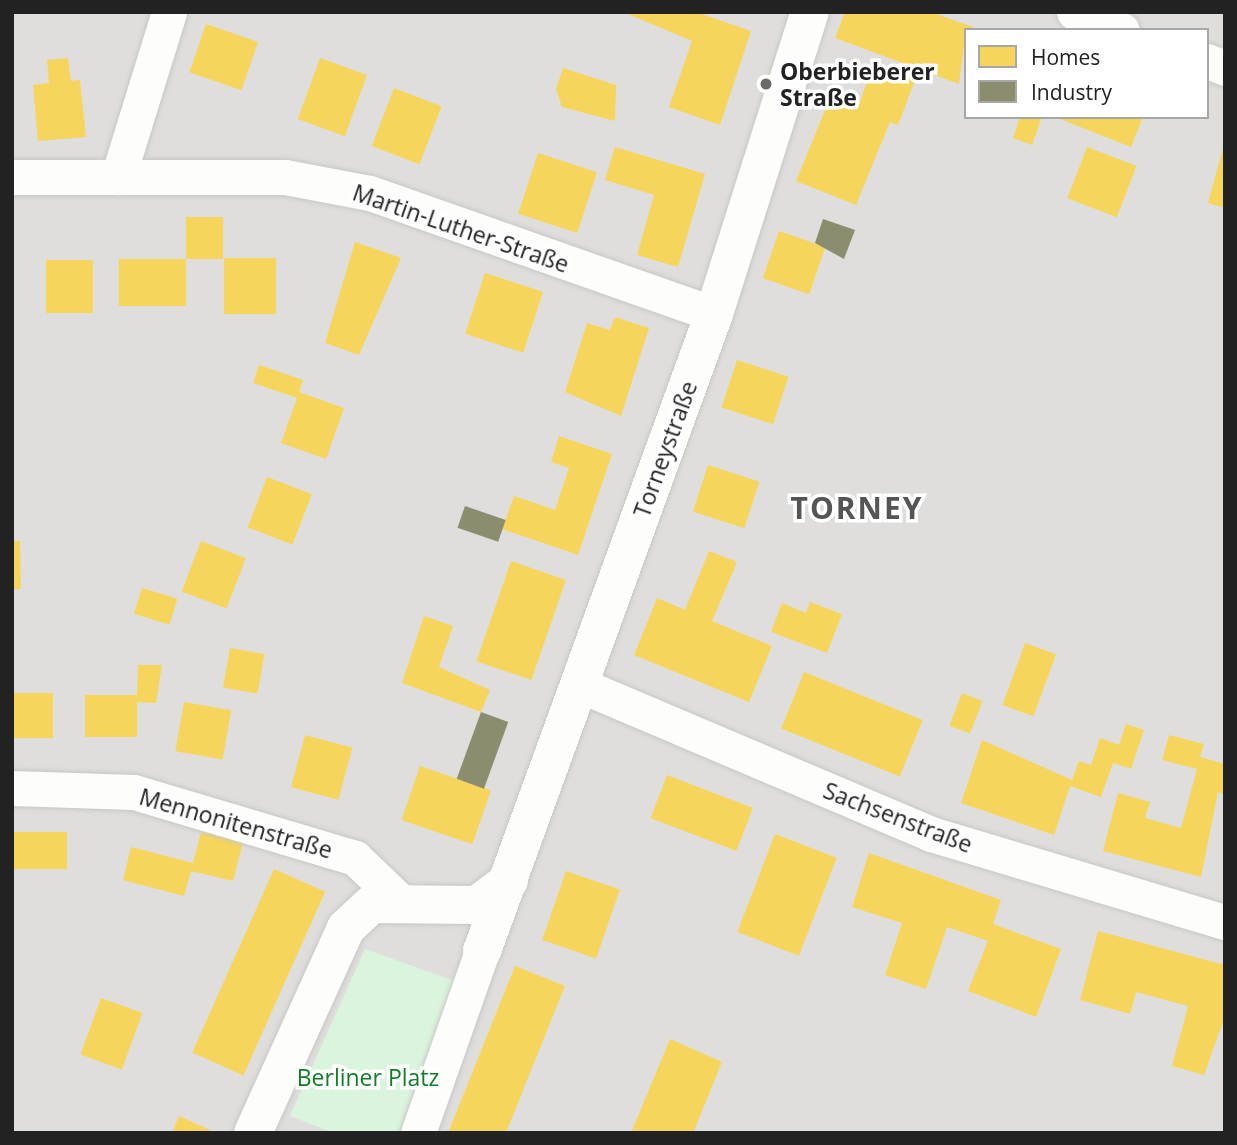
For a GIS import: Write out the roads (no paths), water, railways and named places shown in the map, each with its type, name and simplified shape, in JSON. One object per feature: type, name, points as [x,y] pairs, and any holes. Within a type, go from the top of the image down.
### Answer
[{"type":"street","points":[[118,177],[169,12]]},
{"type":"street","name":"Torneystraße","points":[[418,1133],[714,314],[810,12]]},
{"type":"street","points":[[1074,12],[1117,28]]},
{"type":"street","name":"Martin-Luther-Straße","points":[[12,177],[285,177],[370,193],[714,314]]},
{"type":"street","name":"Sachsenstraße","points":[[580,685],[931,834],[1225,922]]},
{"type":"street","name":"Mennonitenstraße","points":[[12,788],[134,792],[355,858],[400,901]]},
{"type":"street","points":[[257,1132],[346,928],[372,904],[400,901],[477,905],[509,881]]},
{"type":"place","name":"Oberbieberer Straße","points":[[766,84]]},
{"type":"district","name":"TORNEY","points":[[857,508]]},
{"type":"park label","name":"Berliner Platz","points":[[368,1077]]}]
